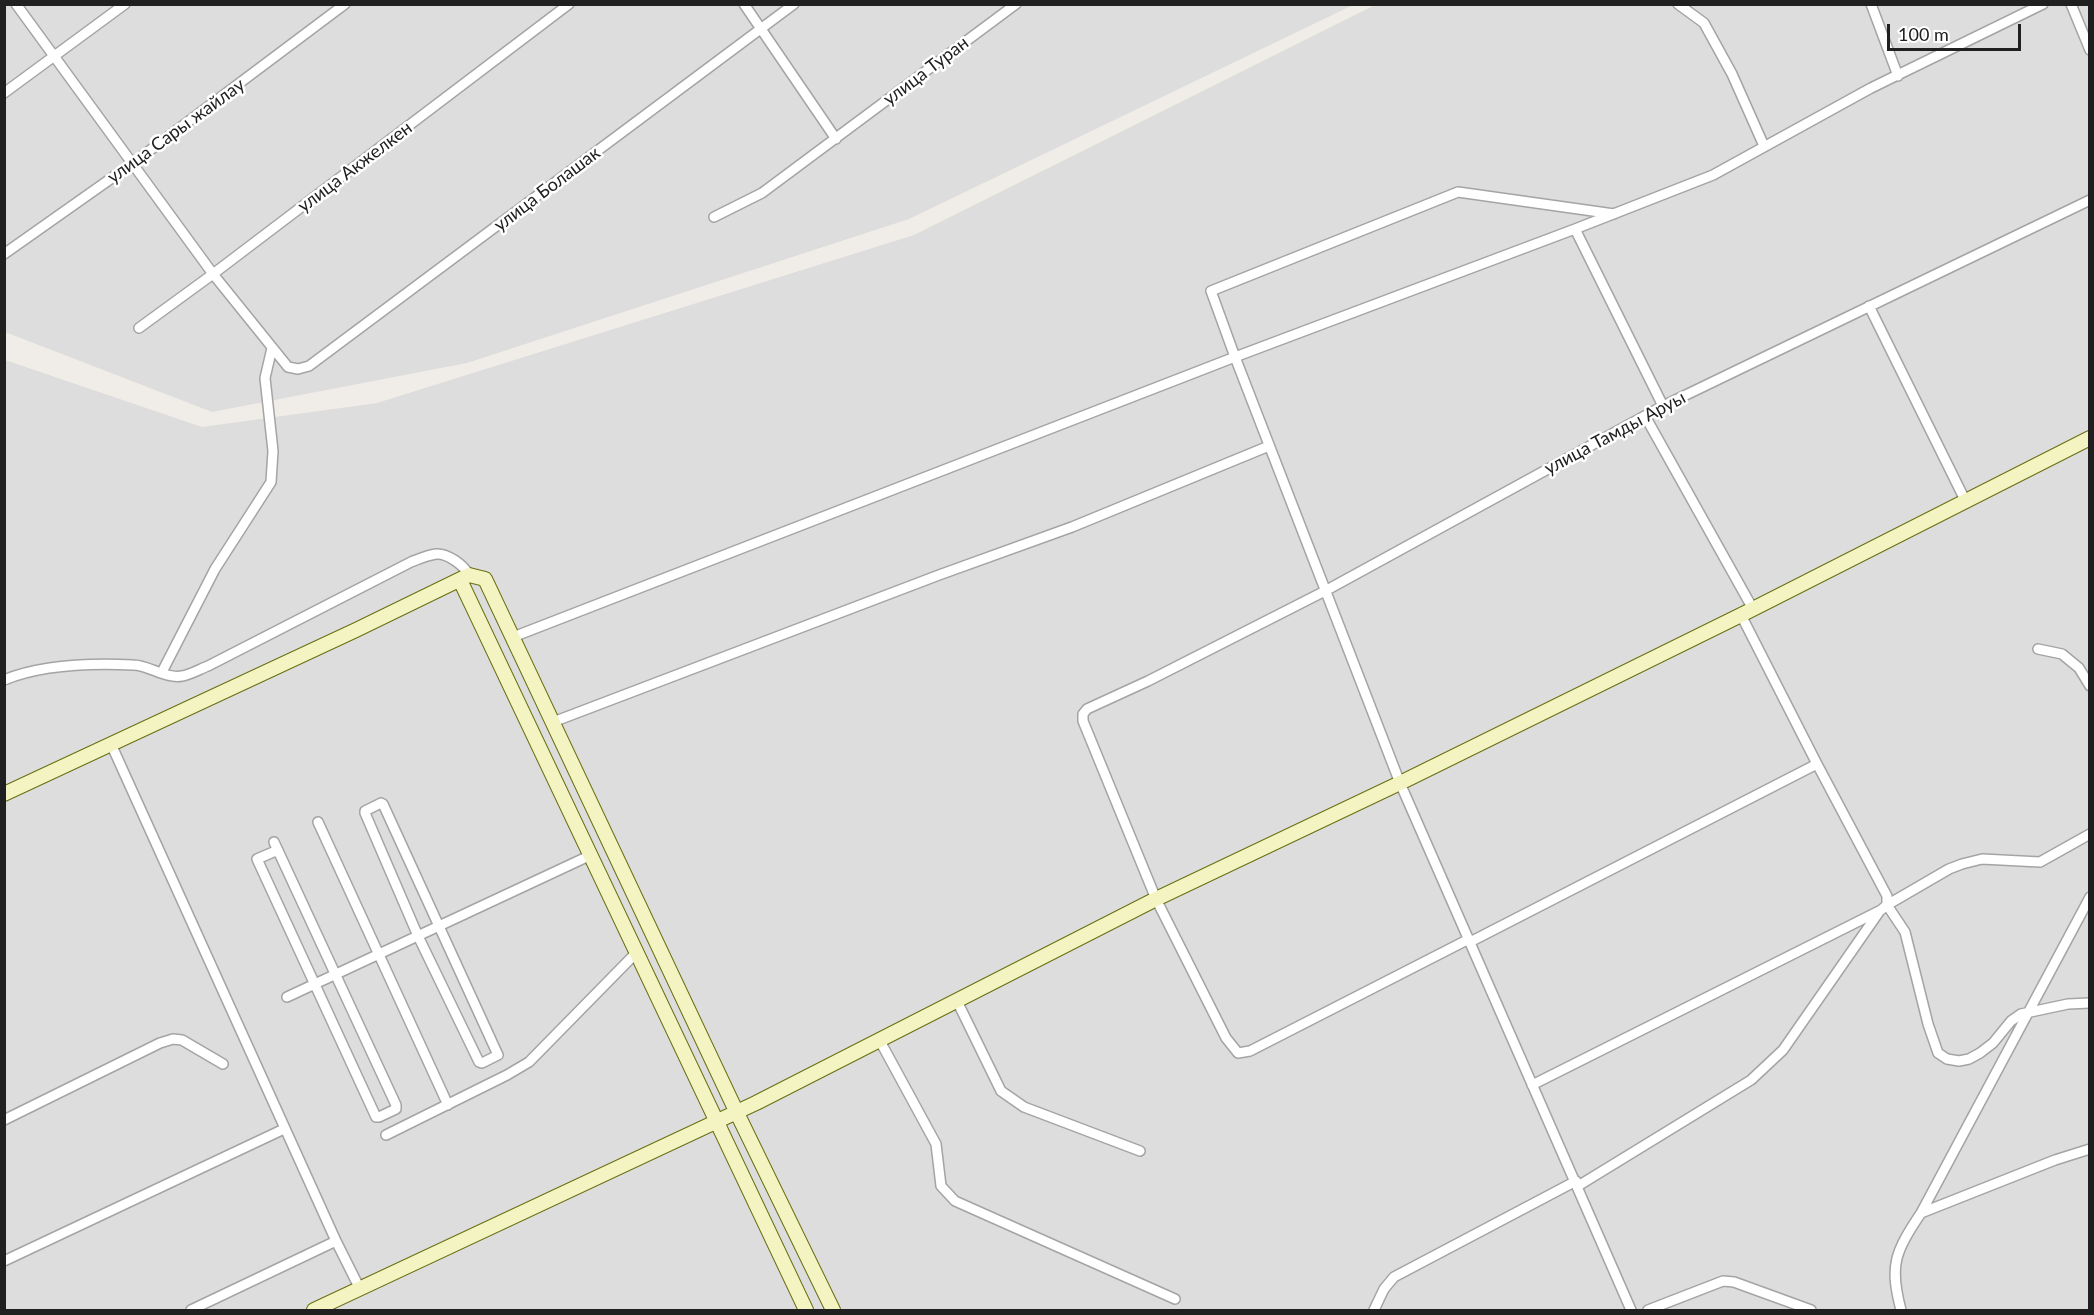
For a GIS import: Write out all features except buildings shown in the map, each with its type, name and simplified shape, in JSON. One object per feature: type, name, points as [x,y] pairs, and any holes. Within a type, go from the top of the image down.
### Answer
[{"type":"street","points":[[16,4],[213,274],[272,348],[265,378],[273,451],[271,483],[215,569],[162,672]]},
{"type":"street","points":[[4,93],[124,4]]},
{"type":"street","name":"улица Сары жайлау","points":[[4,254],[133,163],[345,4]]},
{"type":"street","name":"улица Акжелкен","points":[[139,328],[569,4]]},
{"type":"street","points":[[744,4],[836,139]]},
{"type":"street","name":"улица Болашак","points":[[272,348],[288,367],[298,369],[309,366],[794,4]]},
{"type":"street","name":"улица Туран","points":[[714,217],[762,193],[1016,4]]},
{"type":"street","points":[[1678,4],[1704,23],[1732,74],[1764,146]]},
{"type":"street","points":[[1870,4],[1898,76]]},
{"type":"street","points":[[513,637],[1235,357],[1713,175],[1898,76],[2043,4]]},
{"type":"street","points":[[2071,4],[2090,50]]},
{"type":"street","points":[[1614,214],[1458,192],[1211,291],[1400,783],[1577,1183],[1631,1311]]},
{"type":"street","name":"улица Тамды Аруы","points":[[1470,940],[1250,1051],[1238,1053],[1226,1038],[1156,899],[1083,721],[1083,714],[1087,709],[1148,681],[1326,591],[1663,406],[2090,200]]},
{"type":"street","points":[[1575,229],[1663,406]]},
{"type":"street","points":[[1869,306],[1965,500]]},
{"type":"street","points":[[1374,1311],[1384,1289],[1394,1277],[1577,1183],[1751,1080],[1783,1050],[1884,908],[1887,896],[1817,764],[1747,612],[1645,416]]},
{"type":"street","points":[[314,1311],[737,1113],[1156,899],[1400,783],[1747,612],[2090,438]]},
{"type":"street","points":[[553,722],[1072,526],[1269,446]]},
{"type":"street","points":[[4,680],[53,668],[97,664],[136,665],[171,676],[183,676],[208,666],[411,562],[438,554],[466,568],[465,577],[591,855],[806,1311]]},
{"type":"street","points":[[4,794],[465,577],[485,579],[832,1311]]},
{"type":"street","points":[[2038,649],[2062,654],[2079,668],[2090,686]]},
{"type":"street","points":[[111,744],[284,1129],[360,1289]]},
{"type":"street","points":[[1470,940],[1817,764]]},
{"type":"street","points":[[381,803],[498,1056],[482,1063],[479,1062],[418,936],[365,813],[381,803]]},
{"type":"street","points":[[318,822],[448,1105]]},
{"type":"street","points":[[1532,1085],[1884,908],[1949,869],[1982,859],[2040,862],[2090,834]]},
{"type":"street","points":[[276,846],[336,975],[396,1105],[396,1109],[379,1118],[376,1117],[257,859],[276,846]]},
{"type":"street","points":[[286,997],[591,855]]},
{"type":"street","points":[[1901,1311],[1894,1285],[1894,1265],[1903,1240],[1921,1213],[2090,897]]},
{"type":"street","points":[[1884,908],[1905,932],[1928,1024],[1938,1053],[1947,1059],[1959,1061],[1980,1053],[1993,1043],[2011,1021],[2028,1011],[2068,1004],[2090,1004]]},
{"type":"street","points":[[386,1135],[529,1062],[637,952]]},
{"type":"street","points":[[957,1001],[1001,1091],[1013,1101],[1140,1151]]},
{"type":"street","points":[[4,1120],[160,1043],[173,1039],[182,1040],[223,1064]]},
{"type":"street","points":[[880,1041],[936,1144],[941,1186],[948,1195],[955,1201],[1175,1299]]},
{"type":"street","points":[[728,1095],[746,1104],[756,1103]]},
{"type":"street","points":[[746,1132],[748,1114],[756,1103]]},
{"type":"street","points":[[4,1261],[284,1129]]},
{"type":"street","points":[[1921,1213],[2055,1160],[2090,1149]]},
{"type":"street","points":[[191,1311],[336,1241]]},
{"type":"street","points":[[1648,1311],[1723,1281],[1734,1282],[1811,1311]]},
{"type":"shaded area","points":[[5,5],[1353,5],[909,219],[467,363],[212,412],[5,332]]},
{"type":"shaded area","points":[[1375,5],[2089,5],[2089,1310],[5,1310],[5,360],[202,427],[377,403],[914,235]]}]
